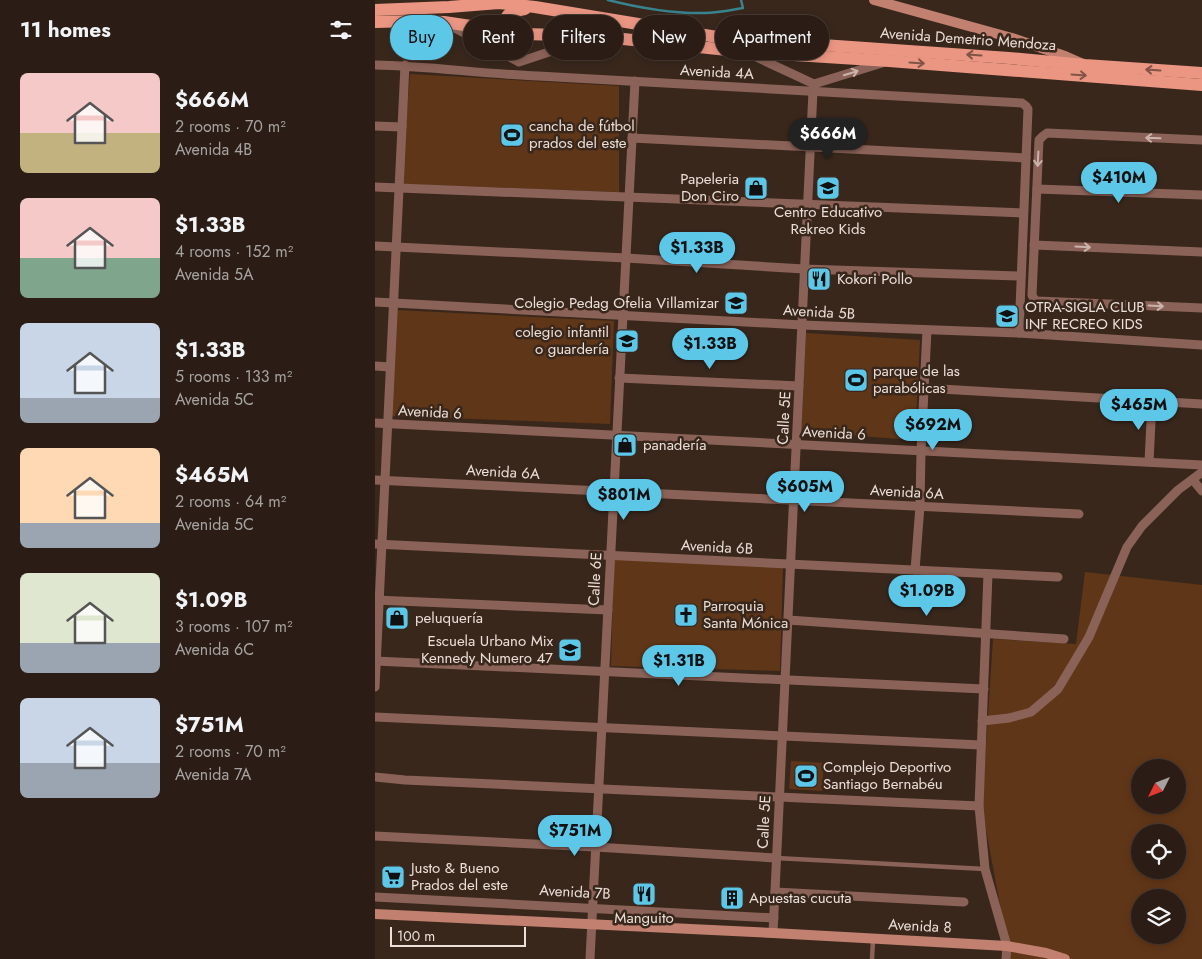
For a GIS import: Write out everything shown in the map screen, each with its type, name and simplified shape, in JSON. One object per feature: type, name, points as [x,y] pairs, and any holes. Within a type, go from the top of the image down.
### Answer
[{"type":"main road","name":"Avenida Demetrio Mendoza","points":[[375,10],[449,8],[499,3],[535,7],[723,38],[1202,73]]},
{"type":"main road","points":[[508,15],[513,11],[535,7]]},
{"type":"main road","name":"Avenida Demetrio Mendoza","points":[[375,22],[390,22]]},
{"type":"main road","name":"Avenida Demetrio Mendoza","points":[[623,39],[715,49]]},
{"type":"main road","name":"Avenida Demetrio Mendoza","points":[[829,57],[1202,85]]},
{"type":"street","points":[[874,0],[1012,38],[1065,56],[1085,65]]},
{"type":"street","points":[[453,27],[519,62],[543,54]]},
{"type":"street","points":[[1009,58],[1017,48],[1016,42],[1012,38]]},
{"type":"street","points":[[761,60],[813,88],[889,61]]},
{"type":"street","points":[[518,75],[519,62]]},
{"type":"street","name":"Avenida 4A","points":[[375,65],[518,75],[813,88],[1022,103],[1028,109],[1026,158]]},
{"type":"street","points":[[375,687],[378,544],[385,480],[405,66]]},
{"type":"street","name":"Calle 6E","points":[[590,959],[635,81]]},
{"type":"street","points":[[1189,84],[1202,92]]},
{"type":"street","name":"Calle 5E","points":[[773,933],[813,88]]},
{"type":"street","points":[[375,126],[402,127]]},
{"type":"street","points":[[1202,140],[1047,133],[1043,136],[1039,140],[1032,295],[1037,300],[1202,308]]},
{"type":"street","points":[[632,138],[1026,158],[1019,334]]},
{"type":"street","points":[[375,187],[1023,213]]},
{"type":"street","points":[[1037,189],[1202,195]]},
{"type":"street","points":[[1034,244],[1202,252]]},
{"type":"street","points":[[375,246],[805,269],[1021,276]]},
{"type":"street","name":"Avenida 5B","points":[[375,302],[1202,345]]},
{"type":"street","points":[[915,570],[920,506],[927,330]]},
{"type":"street","points":[[375,366],[390,366]]},
{"type":"street","points":[[619,378],[799,386]]},
{"type":"street","points":[[924,388],[1202,404]]},
{"type":"street","points":[[1149,462],[1152,401]]},
{"type":"street","name":"Avenida 6","points":[[375,423],[1202,465]]},
{"type":"street","points":[[982,721],[1009,718],[1031,712],[1057,689],[1089,637],[1127,547],[1141,526],[1178,490],[1202,472]]},
{"type":"street","name":"Avenida 6A","points":[[375,480],[1079,514]]},
{"type":"street","points":[[1193,480],[1202,491]]},
{"type":"street","name":"Avenida 6B","points":[[378,544],[1059,577]]},
{"type":"street","points":[[988,574],[979,806],[985,869],[1007,946],[1006,959]]},
{"type":"street","points":[[377,600],[607,610]]},
{"type":"street","points":[[788,620],[1064,638]]},
{"type":"street","points":[[376,661],[984,689]]},
{"type":"street","points":[[375,717],[981,745]]},
{"type":"street","points":[[375,777],[405,780],[979,806]]},
{"type":"street","points":[[375,836],[595,846],[776,858]]},
{"type":"street","points":[[775,892],[964,902]]},
{"type":"street","name":"Avenida 7B","points":[[375,897],[774,918]]},
{"type":"street","points":[[375,914],[773,933]]},
{"type":"street","points":[[697,914],[697,929]]},
{"type":"street","name":"Avenida 8","points":[[773,933],[1007,946],[1046,953],[1065,959]]},
{"type":"lane","points":[[776,858],[985,869]]},
{"type":"lane","points":[[872,959],[873,938]]},
{"type":"shaded area","name":"cancha de fútbol prados del este","points":[[410,74],[619,86],[619,192],[401,184]]},
{"type":"shaded area","points":[[397,310],[614,321],[610,424],[391,416]]},
{"type":"shaded area","points":[[806,333],[920,340],[915,440],[801,432]]},
{"type":"shaded area","points":[[614,556],[783,567],[780,671],[611,666]]},
{"type":"shaded area","points":[[1085,572],[1202,585],[1202,959],[1010,959],[982,808],[993,639],[1076,644]]},
{"type":"shaded area","name":"Complejo Deportivo Santiago Bernabéu","points":[[791,761],[824,763],[822,791],[789,789]]},
{"type":"waterway","points":[[608,0],[632,6],[680,13],[714,12],[743,8],[741,0]]},
{"type":"place","name":"cancha de fútbol prados del este","points":[[512,135]]},
{"type":"place","name":"Papeleria Don Ciro","points":[[756,188]]},
{"type":"place","name":"Centro Educativo Rekreo Kids","points":[[828,188]]},
{"type":"place","name":"Kokori Pollo","points":[[819,279]]},
{"type":"place","name":"Colegio Pedag Ofelia Villamizar","points":[[736,303]]},
{"type":"place","name":"OTRA-SIGLA CLUB INF RECREO KIDS","points":[[1007,316]]},
{"type":"place","name":"colegio infantil o guardería","points":[[627,341]]},
{"type":"place","name":"parque de las parabólicas","points":[[856,380]]},
{"type":"place","name":"panadería","points":[[625,445]]},
{"type":"place","name":"Parroquia Santa Mónica","points":[[686,615]]},
{"type":"place","name":"peluquería","points":[[397,618]]},
{"type":"place","name":"Escuela Urbano Mix Kennedy Numero 47","points":[[570,650]]},
{"type":"place","name":"Complejo Deportivo Santiago Bernabéu","points":[[806,776]]},
{"type":"place","name":"Justo & Bueno Prados del este","points":[[393,877]]},
{"type":"place","name":"Manguito","points":[[644,894]]},
{"type":"place","name":"Apuestas cucuta","points":[[732,898]]}]
